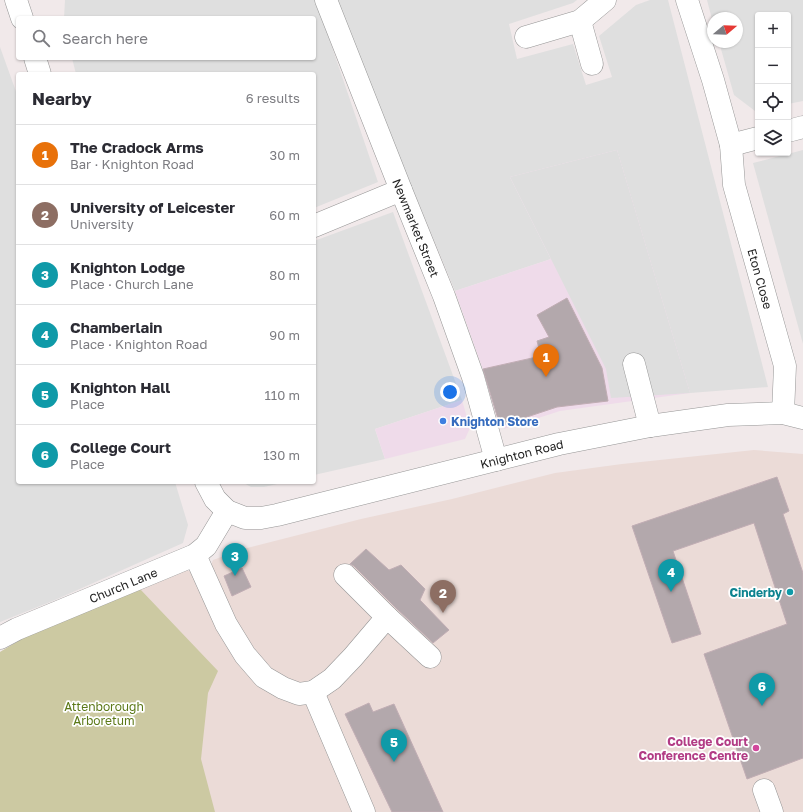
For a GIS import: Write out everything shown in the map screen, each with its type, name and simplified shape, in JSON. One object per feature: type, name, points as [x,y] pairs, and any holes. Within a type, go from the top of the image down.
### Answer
[{"type":"street","points":[[16,0],[21,16]]},
{"type":"street","name":"Newmarket Street","points":[[326,0],[444,296],[473,377],[496,460]]},
{"type":"street","points":[[526,37],[580,21],[605,0]]},
{"type":"street","name":"Eton Close","points":[[687,0],[713,80],[731,145],[734,185],[785,366],[793,416]]},
{"type":"street","points":[[580,21],[592,64]]},
{"type":"street","points":[[36,60],[39,72]]},
{"type":"street","points":[[791,129],[803,127]]},
{"type":"street","points":[[731,145],[755,139]]},
{"type":"street","points":[[316,225],[401,190]]},
{"type":"street","points":[[634,364],[650,426]]},
{"type":"street","name":"Knighton Road","points":[[236,514],[261,518],[277,515],[579,440],[650,426],[728,415],[793,416]]},
{"type":"street","points":[[207,484],[215,499],[236,514]]},
{"type":"street","name":"Church Lane","points":[[0,638],[17,629],[190,558],[206,546],[236,514]]},
{"type":"street","points":[[190,558],[226,624],[249,660],[264,677],[283,688],[299,694],[313,692],[332,679],[353,657],[387,616]]},
{"type":"street","points":[[345,575],[430,657]]},
{"type":"street","points":[[313,692],[364,812]]},
{"type":"street","points":[[764,790],[772,812]]},
{"type":"shaded area","points":[[65,0],[316,0],[378,182],[316,207],[316,72],[76,72],[72,60],[316,60],[316,16],[64,16]]},
{"type":"shaded area","points":[[334,0],[577,0],[573,3],[509,24],[517,59],[573,44],[586,85],[612,77],[599,36],[636,5],[650,0],[668,0],[768,387],[690,393],[617,150],[510,177],[551,259],[455,291]]},
{"type":"shaded area","points":[[707,0],[803,0],[803,101],[791,103],[791,12],[755,12],[755,111],[734,95],[721,48],[743,48],[743,12],[710,12]]},
{"type":"shaded area","points":[[0,47],[16,91],[16,484],[176,484],[188,525],[183,543],[55,600],[0,622]]},
{"type":"shaded area","points":[[617,150],[690,393],[560,411],[504,429],[455,291],[551,259],[510,177]]},
{"type":"shaded area","points":[[617,150],[690,393],[611,398],[606,369],[510,177]]},
{"type":"shaded area","points":[[803,150],[803,344],[753,163],[780,156],[791,156],[791,153]]},
{"type":"shaded area","points":[[393,212],[462,400],[375,429],[385,459],[316,475],[316,240]]},
{"type":"shaded area","points":[[462,400],[470,428],[465,439],[385,459],[375,429]]},
{"type":"shaded area","points":[[754,450],[803,454],[803,812],[0,812],[0,652],[25,637],[187,570],[196,575],[211,565],[213,560],[243,549],[361,519],[452,499],[555,473],[622,464]]},
{"type":"shaded area","points":[[246,484],[277,484],[264,487],[251,487]]},
{"type":"green space","name":"Attenborough Arboretum","points":[[140,589],[218,671],[208,693],[201,759],[215,812],[0,812],[0,652],[25,637]]},
{"type":"building","points":[[567,298],[602,368],[608,401],[557,407],[500,426],[483,369],[541,356],[537,341],[549,337],[537,315]]},
{"type":"building","points":[[777,477],[789,511],[783,514],[803,573],[803,758],[747,779],[704,654],[787,624],[754,523],[673,551],[701,634],[672,643],[632,526]]},
{"type":"building","points":[[366,549],[389,570],[401,565],[425,589],[420,600],[449,630],[433,643],[354,566],[350,564]]},
{"type":"building","points":[[242,568],[251,587],[232,596],[224,576]]},
{"type":"building","points":[[369,703],[373,712],[394,704],[443,812],[392,812],[345,714]]},
{"type":"place","name":"The Cradock Arms","points":[[546,377]]},
{"type":"place","name":"Knighton Store","points":[[443,421]]},
{"type":"place","name":"Knighton Lodge","points":[[235,576]]},
{"type":"place","name":"Chamberlain","points":[[671,592]]},
{"type":"place","name":"Cinderby","points":[[790,592]]},
{"type":"place","name":"University of Leicester","points":[[443,613]]},
{"type":"place","name":"College Court","points":[[762,706]]},
{"type":"place","name":"College Court Conference Centre","points":[[756,748]]},
{"type":"place","name":"Knighton Hall","points":[[394,762]]}]
